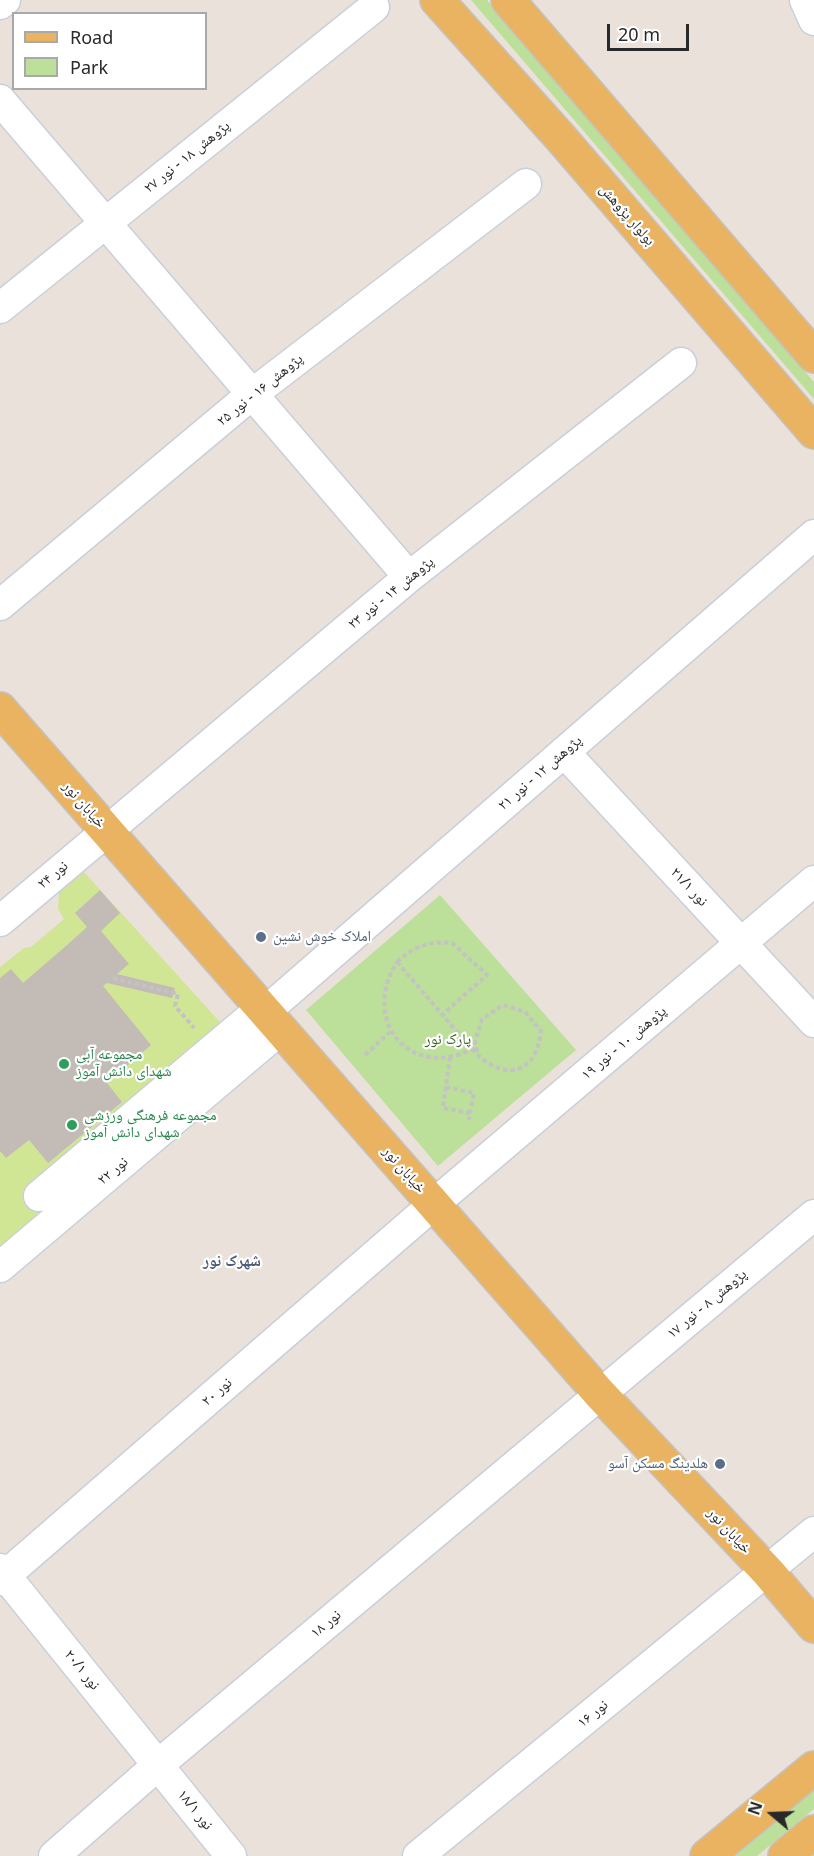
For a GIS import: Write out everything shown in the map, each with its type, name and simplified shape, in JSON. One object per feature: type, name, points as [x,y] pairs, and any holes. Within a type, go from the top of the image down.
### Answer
[{"type":"main road","name":"بولوار پژوهش","points":[[437,0],[560,137],[814,432]]},
{"type":"main road","points":[[508,0],[814,356]]},
{"type":"main road","name":"خیابان نور","points":[[0,709],[600,1394],[768,1572],[814,1626]]},
{"type":"main road","points":[[707,1856],[814,1768]]},
{"type":"main road","points":[[785,1856],[814,1832]]},
{"type":"street","points":[[0,4],[5,0]]},
{"type":"street","points":[[805,0],[814,20]]},
{"type":"street","name":"پژوهش ۱۸ - نور ۲۷","points":[[0,308],[374,7]]},
{"type":"street","points":[[0,100],[409,577]]},
{"type":"street","name":"پژوهش ۱۶ - نور ۲۵","points":[[0,605],[251,395],[526,184]]},
{"type":"street","name":"پژوهش ۱۴ - نور ۲۳","points":[[106,830],[409,577],[681,363]]},
{"type":"street","name":"پژوهش ۱۲ - نور ۲۱","points":[[269,1016],[564,752],[814,535]]},
{"type":"street","name":"نور ۲۱/۱","points":[[564,752],[814,1022]]},
{"type":"street","name":"نور ۲۴","points":[[0,921],[106,830]]},
{"type":"street","name":"پژوهش ۱۰ - نور ۱۹","points":[[434,1204],[814,881]]},
{"type":"street","points":[[39,1196],[212,1049],[269,1016]]},
{"type":"street","name":"نور ۲۲","points":[[0,1267],[269,1016]]},
{"type":"street","name":"نور ۲۰","points":[[2,1575],[434,1204]]},
{"type":"street","name":"پژوهش ۸ - نور ۱۷","points":[[600,1394],[814,1215]]},
{"type":"street","name":"نور ۱۸","points":[[54,1856],[158,1765],[600,1394]]},
{"type":"street","name":"نور ۱۶","points":[[418,1856],[768,1572],[814,1532]]},
{"type":"street","name":"نور ۲۰/۱","points":[[2,1575],[158,1765]]},
{"type":"street","name":"نور ۱۸/۱","points":[[158,1765],[231,1856]]},
{"type":"path","points":[[442,1015],[487,975],[452,943],[429,942],[407,952],[397,962],[386,983],[383,996],[385,1017],[399,1042],[431,1058],[450,1057],[472,1049]]},
{"type":"path","points":[[397,962],[478,1056],[495,1069],[506,1071],[529,1065],[536,1055],[542,1031],[525,1012],[503,1005],[482,1019],[476,1041],[478,1056]]},
{"type":"path","points":[[113,978],[178,994],[175,1006],[212,1049]]},
{"type":"path","points":[[365,1055],[391,1031]]},
{"type":"path","points":[[450,1057],[443,1108],[470,1113]]},
{"type":"path","points":[[446,1087],[474,1093],[469,1120]]},
{"type":"green space","points":[[471,0],[487,0],[814,382],[814,399]]},
{"type":"green space","name":"مجموعه فرهنگی ورزشی شهدای دانش آموز","points":[[84,872],[239,1043],[0,1248],[0,967],[24,948],[31,947],[64,919],[58,909],[59,892]]},
{"type":"green space","name":"پارک نور","points":[[440,895],[576,1050],[438,1166],[306,1010]]},
{"type":"green space","points":[[814,1789],[814,1809],[757,1856],[733,1856]]},
{"type":"building","name":"مجموعه آبی شهدای دانش آموز","points":[[100,890],[120,913],[101,931],[129,964],[117,974],[175,988],[172,998],[107,983],[103,986],[151,1045],[107,1083],[122,1102],[48,1163],[29,1140],[6,1158],[0,1151],[0,978],[11,969],[23,983],[67,945],[87,927],[75,913]]},
{"type":"place","name":"املاک خوش نشین","points":[[261,937]]},
{"type":"place","name":"مجموعه آبی شهدای دانش آموز","points":[[64,1064]]},
{"type":"place","name":"مجموعه فرهنگی ورزشی شهدای دانش آموز","points":[[72,1125]]},
{"type":"place","name":"هلدینگ مسکن آسو","points":[[720,1464]]},
{"type":"district","name":"شهرک نور","points":[[232,1261]]}]
